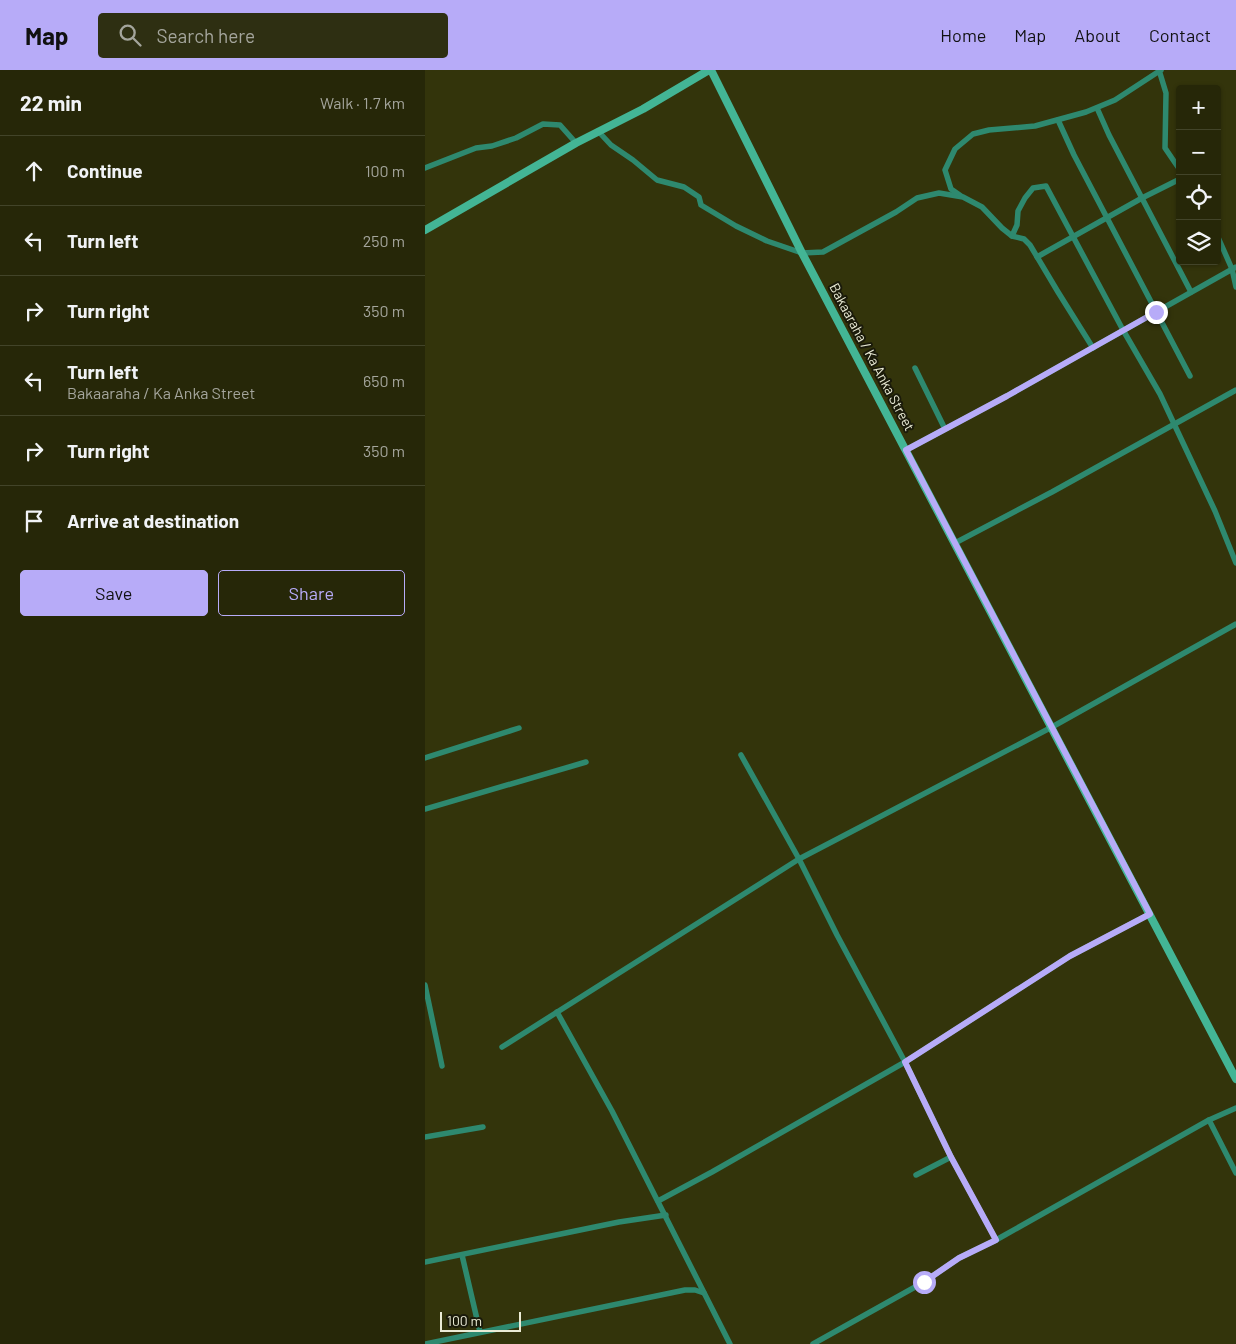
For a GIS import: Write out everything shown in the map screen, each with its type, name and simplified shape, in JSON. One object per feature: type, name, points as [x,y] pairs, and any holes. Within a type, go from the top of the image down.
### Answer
[{"type":"street","points":[[425,230],[576,143],[643,109],[710,70]]},
{"type":"street","name":"Bakaaraha / Ka Anka Street","points":[[710,70],[802,253],[1236,1079]]},
{"type":"street","points":[[1093,348],[1030,245],[1025,239],[1012,236],[982,207],[951,189],[945,170],[955,150],[973,134],[1006,128],[1035,126],[1086,112],[1115,100],[1160,70],[1167,93],[1165,148],[1176,164]]},
{"type":"street","points":[[1097,108],[1109,135],[1191,292]]},
{"type":"street","points":[[1058,120],[1074,155],[1190,376]]},
{"type":"street","points":[[425,168],[476,148],[492,146],[516,138],[543,124],[560,125],[576,143]]},
{"type":"street","points":[[598,131],[611,144],[657,180],[684,187],[699,197],[701,204],[736,226],[767,241],[802,253],[823,252],[896,212],[917,198],[939,193],[963,197]]},
{"type":"street","points":[[1037,257],[1176,181]]},
{"type":"street","points":[[1012,236],[1017,225],[1017,211],[1025,198],[1033,188],[1046,186],[1072,237],[1160,394],[1215,511],[1236,564]]},
{"type":"street","points":[[1221,243],[1234,268],[1236,287]]},
{"type":"street","points":[[906,450],[1007,396],[1234,268]]},
{"type":"street","points":[[915,368],[945,429]]},
{"type":"street","points":[[955,543],[1052,492],[1236,390]]},
{"type":"street","points":[[503,1046],[799,859],[1052,727],[1236,624]]},
{"type":"street","points":[[425,758],[519,728]]},
{"type":"street","points":[[741,755],[799,859],[905,1062],[951,1157],[996,1240]]},
{"type":"street","points":[[425,809],[586,762]]},
{"type":"street","points":[[658,1201],[905,1062],[1070,956],[1150,914]]},
{"type":"street","points":[[425,985],[442,1066]]},
{"type":"street","points":[[557,1012],[612,1111],[730,1344]]},
{"type":"street","points":[[813,1344],[924,1282],[959,1258],[996,1240],[1209,1120],[1236,1108]]},
{"type":"street","points":[[1209,1120],[1236,1173]]},
{"type":"street","points":[[425,1137],[483,1127]]},
{"type":"street","points":[[916,1175],[951,1157]]},
{"type":"street","points":[[425,1262],[619,1222],[665,1215]]},
{"type":"street","points":[[462,1255],[480,1332]]},
{"type":"street","points":[[425,1344],[685,1290],[695,1290],[704,1293]]},
{"type":"route","points":[[924,1282],[959,1258],[996,1240],[951,1157],[905,1062],[1070,956],[1150,914],[906,450],[1007,396],[1156,312]]}]
